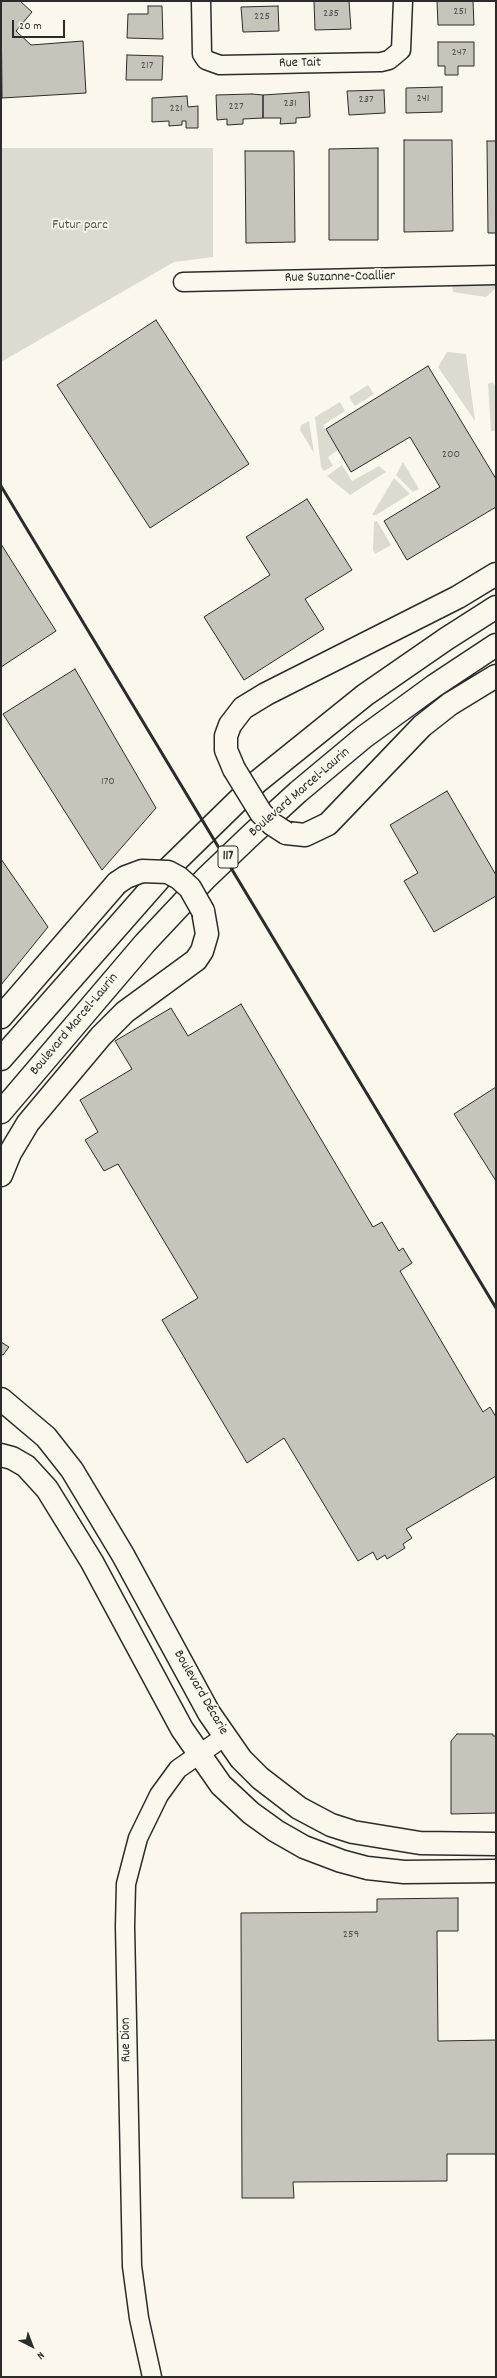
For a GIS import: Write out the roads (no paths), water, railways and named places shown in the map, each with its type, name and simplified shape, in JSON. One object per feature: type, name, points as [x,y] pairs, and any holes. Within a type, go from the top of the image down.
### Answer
[{"type":"main road","points":[[496,574],[453,600],[266,694],[243,708],[230,726],[226,736],[226,750],[234,769],[261,813],[272,824],[286,833],[305,835],[328,824],[422,726],[450,704],[496,676]]},
{"type":"main road","name":"117","points":[[1,1059],[169,868],[257,782],[365,695],[446,639],[496,607]]},
{"type":"main road","name":"Boulevard Marcel-Laurin","points":[[1,1112],[150,938],[197,887],[251,835],[298,792],[364,737],[440,682],[496,645]]},
{"type":"main road","points":[[1,1017],[117,883],[126,877],[142,871],[168,872],[179,878],[190,888],[203,911],[206,934],[202,951],[196,960],[125,1012],[101,1036],[28,1123],[10,1153],[1,1175]]},
{"type":"main road","name":"Boulevard Décarie","points":[[1,1399],[46,1437],[72,1470],[127,1561],[224,1736],[241,1759],[272,1789],[299,1808],[331,1824],[363,1835],[400,1841],[446,1845],[496,1844]]},
{"type":"main road","points":[[1,1456],[12,1458],[26,1466],[47,1489],[92,1562],[182,1729],[221,1785],[251,1813],[276,1831],[322,1855],[367,1868],[388,1872],[496,1871]]},
{"type":"street","name":"Rue Tait","points":[[201,1],[202,54],[206,60],[220,65],[381,62],[389,60],[396,56],[402,46],[403,1]]},
{"type":"street","name":"Rue Suzanne-Coallier","points":[[183,282],[496,275]]},
{"type":"street","name":"Rue Dion","points":[[152,2377],[139,2318],[132,2266],[125,1934],[126,1884],[138,1838],[151,1809],[178,1770],[224,1736]]},
{"type":"railway","points":[[1,486],[496,1308]]},
{"type":"park label","name":"Futur parc","points":[[80,226]]}]
